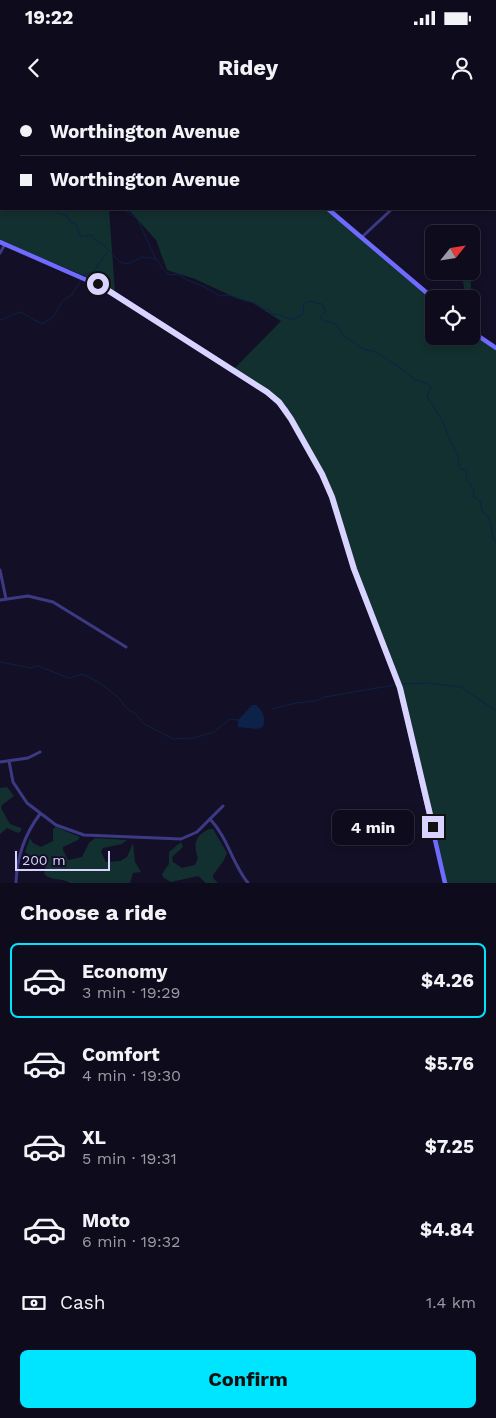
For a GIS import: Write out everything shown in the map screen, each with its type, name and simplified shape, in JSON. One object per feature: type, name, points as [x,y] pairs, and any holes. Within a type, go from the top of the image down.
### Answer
[{"type":"main road","points":[[329,210],[425,291]]},
{"type":"main road","points":[[2,243],[107,289],[267,392],[286,410],[329,489],[354,569],[400,688],[445,883]]},
{"type":"main road","points":[[480,337],[496,348]]},
{"type":"street","points":[[362,237],[391,210]]},
{"type":"street","points":[[0,253],[2,243]]},
{"type":"street","points":[[0,570],[6,598]]},
{"type":"street","points":[[0,600],[28,596],[53,602],[126,647]]},
{"type":"street","points":[[0,762],[28,758],[40,752]]},
{"type":"street","points":[[9,761],[12,777],[18,792],[40,814],[62,828],[84,835],[138,836],[171,840],[191,835],[210,820],[223,806]]},
{"type":"street","points":[[16,882],[17,864],[22,843],[40,814]]},
{"type":"street","points":[[210,820],[223,834],[236,865],[248,883]]},
{"type":"green space","points":[[0,210],[109,210],[115,292],[87,277],[0,240]]},
{"type":"green space","points":[[129,210],[326,210],[425,292],[425,345],[480,345],[480,338],[496,350],[496,883],[445,883],[400,683],[360,579],[327,482],[288,413],[276,397],[234,369],[281,321],[253,303],[238,299],[195,279],[167,270],[156,240]]},
{"type":"green space","points":[[463,280],[471,280],[471,290],[464,290]]},
{"type":"green space","points":[[7,787],[14,796],[2,805],[1,808],[10,824],[21,828],[21,831],[18,833],[7,828],[0,834],[0,788]]},
{"type":"green space","points":[[56,827],[80,837],[78,840],[63,847],[68,860],[82,857],[89,843],[95,838],[127,840],[122,844],[103,848],[101,852],[106,862],[120,861],[127,857],[133,843],[135,862],[141,872],[133,873],[130,883],[70,883],[47,876],[44,874],[46,866],[41,859],[33,858],[25,852],[30,838],[33,843],[41,847],[53,841],[53,829]]},
{"type":"green space","points":[[209,829],[213,829],[227,853],[213,875],[213,878],[218,883],[206,883],[198,876],[171,882],[163,877],[162,874],[169,864],[169,852],[181,842],[183,847],[172,857],[173,862],[182,868],[195,865],[198,858],[196,841]]},
{"type":"water","points":[[252,705],[256,705],[262,712],[264,718],[263,727],[257,729],[238,727],[238,720]]},
{"type":"waterway","points":[[56,210],[67,216],[69,221],[76,224],[81,237],[92,235],[95,240],[123,263],[134,262],[141,257],[153,258],[170,275],[178,274],[220,296],[228,295],[257,304],[264,309],[270,310],[272,314],[293,320],[304,313],[303,304],[309,301],[322,304],[326,311],[321,316],[322,320],[336,324],[345,337],[364,349],[375,352],[395,364],[415,380],[428,384],[431,387],[427,397],[442,420],[451,443],[458,454],[461,469],[467,471],[466,478],[474,490],[473,496],[481,502],[482,511],[489,519],[496,542]]},
{"type":"waterway","points":[[125,210],[138,220],[156,260]]},
{"type":"waterway","points":[[83,275],[94,271],[108,251]]},
{"type":"waterway","points":[[0,320],[20,312],[40,323],[44,323],[54,316],[63,300],[72,295],[81,280]]},
{"type":"waterway","points":[[0,662],[31,668],[38,666],[69,678],[83,674],[100,683],[119,698],[127,709],[136,714],[143,723],[173,739],[194,738],[214,732],[230,719],[238,720]]},
{"type":"waterway","points":[[402,684],[427,683],[461,687],[496,711]]},
{"type":"waterway","points":[[272,709],[296,703],[315,701],[325,697],[394,685]]},
{"type":"route","points":[[98,284],[158,320],[273,396],[286,410],[322,474],[332,497],[354,569],[400,688],[433,827]]}]
